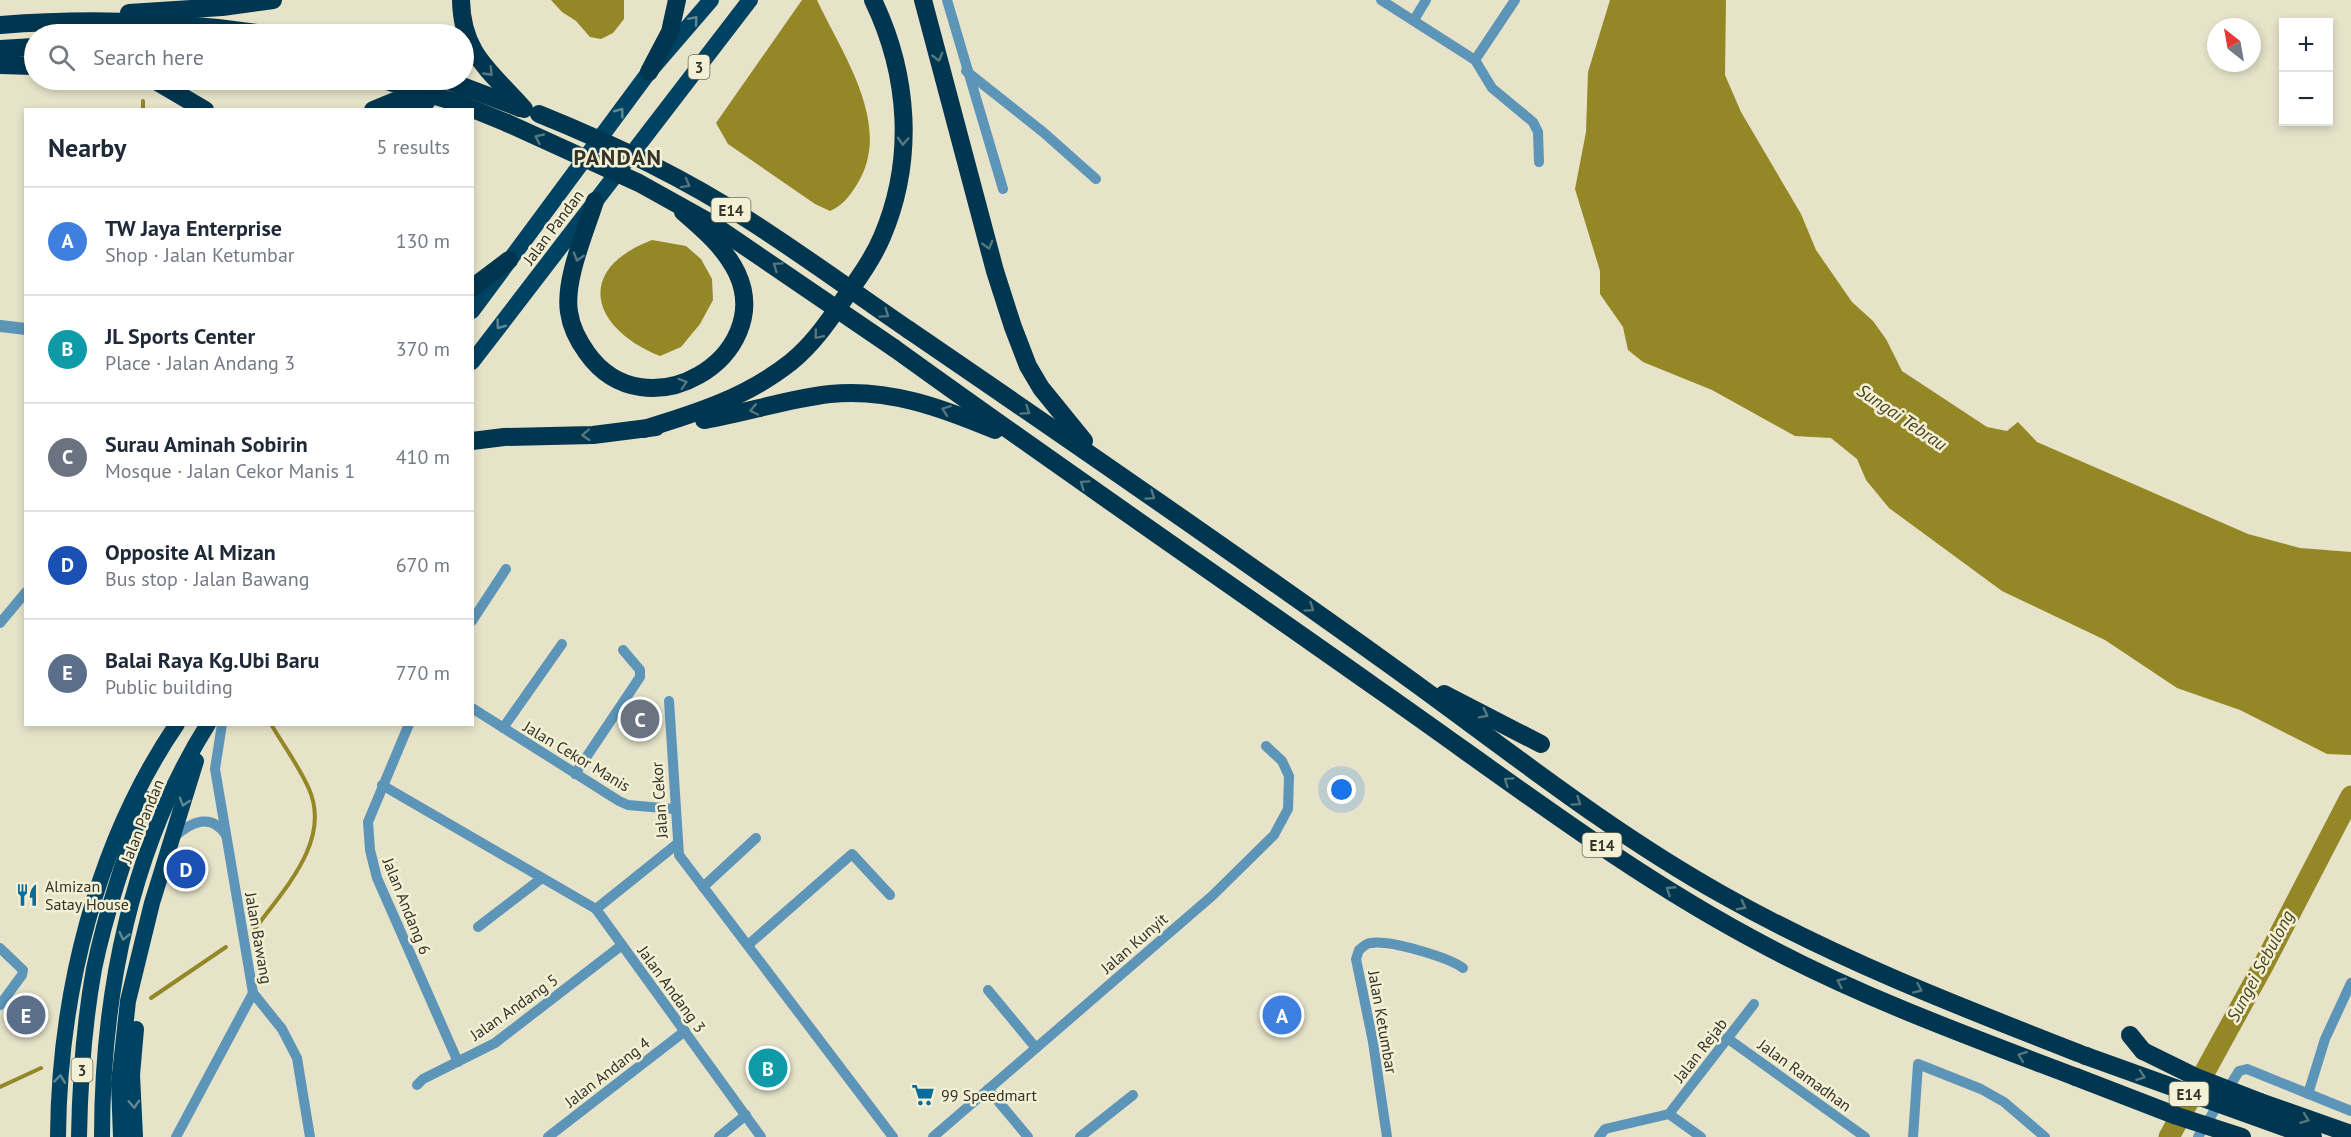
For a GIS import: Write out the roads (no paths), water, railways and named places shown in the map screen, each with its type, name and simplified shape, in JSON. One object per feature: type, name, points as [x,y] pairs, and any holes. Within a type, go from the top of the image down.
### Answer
[{"type":"highway","points":[[0,26],[222,7],[273,0]]},
{"type":"highway","points":[[461,0],[464,24]]},
{"type":"highway","points":[[649,72],[670,32],[677,0]]},
{"type":"highway","name":"Jalan Pandan","points":[[474,308],[649,72],[711,0]]},
{"type":"highway","name":"Jalan Pandan","points":[[474,359],[750,0]]},
{"type":"highway","points":[[644,429],[726,403],[791,362],[816,338],[868,265],[882,237],[898,186],[904,125],[901,77],[887,29],[873,0]]},
{"type":"highway","points":[[923,0],[995,271],[1028,366],[1058,412],[1103,463]]},
{"type":"highway","points":[[38,22],[141,24]]},
{"type":"highway","points":[[0,49],[24,48]]},
{"type":"highway","points":[[474,50],[479,62],[531,112]]},
{"type":"highway","points":[[0,65],[24,66]]},
{"type":"highway","points":[[171,90],[202,108]]},
{"type":"highway","points":[[416,90],[470,108]]},
{"type":"highway","points":[[473,90],[531,112]]},
{"type":"highway","points":[[376,108],[385,103],[405,100],[458,103]]},
{"type":"highway","points":[[474,110],[639,183],[668,200],[711,237],[729,259],[742,291],[741,322],[727,351],[714,366],[700,376],[682,384],[642,389],[608,376],[594,364],[582,346],[569,312],[571,279],[595,201]]},
{"type":"highway","name":"E14","points":[[531,112],[594,137],[657,167],[746,218],[1103,463],[1394,668],[1573,799],[1721,894],[1781,927],[1929,994],[2086,1056],[2313,1137]]},
{"type":"highway","name":"E14","points":[[668,200],[739,240],[1557,816],[1704,912],[1768,947],[1912,1015],[2177,1116],[2242,1137]]},
{"type":"highway","points":[[474,286],[509,260]]},
{"type":"highway","points":[[474,441],[504,437],[593,435],[644,429],[719,417],[832,394],[864,394],[902,398],[941,408],[1020,440]]},
{"type":"highway","points":[[1394,668],[1541,744]]},
{"type":"highway","points":[[58,1137],[58,1087],[69,1012],[87,925],[115,844],[135,798],[156,756],[177,726]]},
{"type":"highway","name":"Jalan Pandan","points":[[79,1137],[80,1090],[88,1004],[95,966],[122,866],[148,792],[177,726]]},
{"type":"highway","name":"Jalan Pandan","points":[[102,1137],[102,1088],[109,1008],[142,861],[167,800],[211,726]]},
{"type":"highway","points":[[121,1137],[119,1083],[128,1001],[152,903],[212,726]]},
{"type":"highway","points":[[135,1137],[132,1075],[139,962]]},
{"type":"highway","points":[[2130,1035],[2143,1051],[2198,1078],[2351,1134]]},
{"type":"street","points":[[947,0],[966,71],[1003,189]]},
{"type":"street","points":[[1381,0],[1475,60],[1492,88],[1533,122],[1538,132],[1539,162]]},
{"type":"street","points":[[1414,20],[1426,0]]},
{"type":"street","points":[[1475,60],[1515,0]]},
{"type":"street","points":[[966,71],[1043,132],[1096,179]]},
{"type":"street","points":[[0,326],[24,329]]},
{"type":"street","points":[[474,618],[506,569]]},
{"type":"street","points":[[0,624],[24,594]]},
{"type":"street","points":[[503,728],[562,644]]},
{"type":"street","points":[[575,774],[640,677],[640,670],[623,650]]},
{"type":"street","name":"Jalan Cekor","points":[[669,701],[674,809],[679,855],[893,1137]]},
{"type":"street","name":"Jalan Cekor Manis","points":[[474,709],[628,805],[674,809]]},
{"type":"street","name":"Jalan Bawang","points":[[212,726],[215,769],[253,993],[282,1029],[297,1058],[310,1137]]},
{"type":"street","name":"Jalan Andang 6","points":[[408,726],[368,822],[370,850],[377,878],[458,1062]]},
{"type":"street","name":"Jalan Kunyit","points":[[933,1137],[1212,896],[1274,835],[1288,809],[1290,782],[1282,761],[1266,746]]},
{"type":"street","name":"Jalan Andang 3","points":[[382,785],[596,909],[761,1137]]},
{"type":"street","points":[[173,838],[191,824],[207,821],[217,825],[227,838]]},
{"type":"street","points":[[703,886],[756,838]]},
{"type":"street","points":[[596,909],[677,844]]},
{"type":"street","points":[[748,945],[852,854],[890,895]]},
{"type":"street","points":[[478,927],[542,878]]},
{"type":"street","name":"Jalan Ketumbar","points":[[1387,1137],[1373,1042],[1356,959],[1359,950],[1372,942],[1386,943],[1430,955],[1462,968]]},
{"type":"street","name":"Jalan Andang 5","points":[[417,1085],[423,1079],[495,1043],[524,1023],[622,945]]},
{"type":"street","points":[[0,948],[23,970],[22,975],[0,1005]]},
{"type":"street","points":[[2308,1094],[2325,1039],[2351,983]]},
{"type":"street","points":[[988,990],[1036,1048]]},
{"type":"street","points":[[177,1137],[253,993]]},
{"type":"street","name":"Jalan Rejab","points":[[1669,1114],[1754,1004]]},
{"type":"street","name":"Jalan Andang 4","points":[[548,1137],[684,1031]]},
{"type":"street","name":"Jalan Ramadhan","points":[[1727,1038],[1865,1137]]},
{"type":"street","points":[[1913,1137],[1918,1064],[1981,1089],[2004,1102],[2045,1137]]},
{"type":"street","points":[[2199,1137],[2239,1071],[2247,1069],[2351,1111]]},
{"type":"street","points":[[988,1089],[1028,1137]]},
{"type":"street","points":[[1080,1137],[1132,1095]]},
{"type":"street","points":[[1602,1133],[1669,1114],[1701,1137]]},
{"type":"street","points":[[719,1137],[746,1115]]},
{"type":"street","points":[[560,1128],[568,1137]]},
{"type":"water","points":[[551,0],[624,0],[624,19],[613,33],[601,39],[590,37],[576,21],[562,12]]},
{"type":"water","points":[[802,0],[817,0],[851,67],[867,115],[870,140],[867,163],[850,194],[842,204],[830,211],[815,204],[728,144],[716,123]]},
{"type":"water","name":"Sungai Tebrau","points":[[1610,0],[1726,0],[1725,75],[1741,112],[1801,214],[1816,250],[1852,302],[1873,321],[1886,339],[1902,371],[1987,427],[2007,431],[2018,422],[2037,442],[2248,534],[2300,548],[2351,552],[2351,755],[2327,754],[2240,710],[2177,688],[2105,640],[2002,591],[1889,508],[1866,480],[1857,459],[1831,438],[1795,436],[1712,390],[1643,362],[1628,350],[1623,327],[1600,294],[1600,271],[1575,189],[1586,132],[1588,72]]},
{"type":"water","points":[[652,240],[686,246],[701,259],[712,279],[713,300],[700,324],[681,347],[660,356],[619,331],[607,315],[601,299],[602,283],[610,267],[627,252]]},
{"type":"waterway","points":[[143,101],[143,108]]},
{"type":"waterway","points":[[255,929],[301,864],[314,827],[314,808],[309,789],[272,726]]},
{"type":"waterway","name":"Sungei Sebulong","points":[[2169,1137],[2264,964],[2351,796]]},
{"type":"waterway","points":[[151,998],[226,947]]},
{"type":"waterway","points":[[0,1087],[41,1068]]},
{"type":"place","name":"Surau Aminah Sobirin","points":[[640,719]]},
{"type":"place","name":"Opposite Al Mizan","points":[[186,869]]},
{"type":"place","name":"Almizan Satay House","points":[[27,895]]},
{"type":"place","name":"Balai Raya Kg.Ubi Baru","points":[[26,1015]]},
{"type":"place","name":"TW Jaya Enterprise","points":[[1282,1015]]},
{"type":"place","name":"JL Sports Center","points":[[768,1068]]},
{"type":"place","name":"99 Speedmart","points":[[923,1095]]},
{"type":"district","name":"PANDAN","points":[[618,157]]}]
